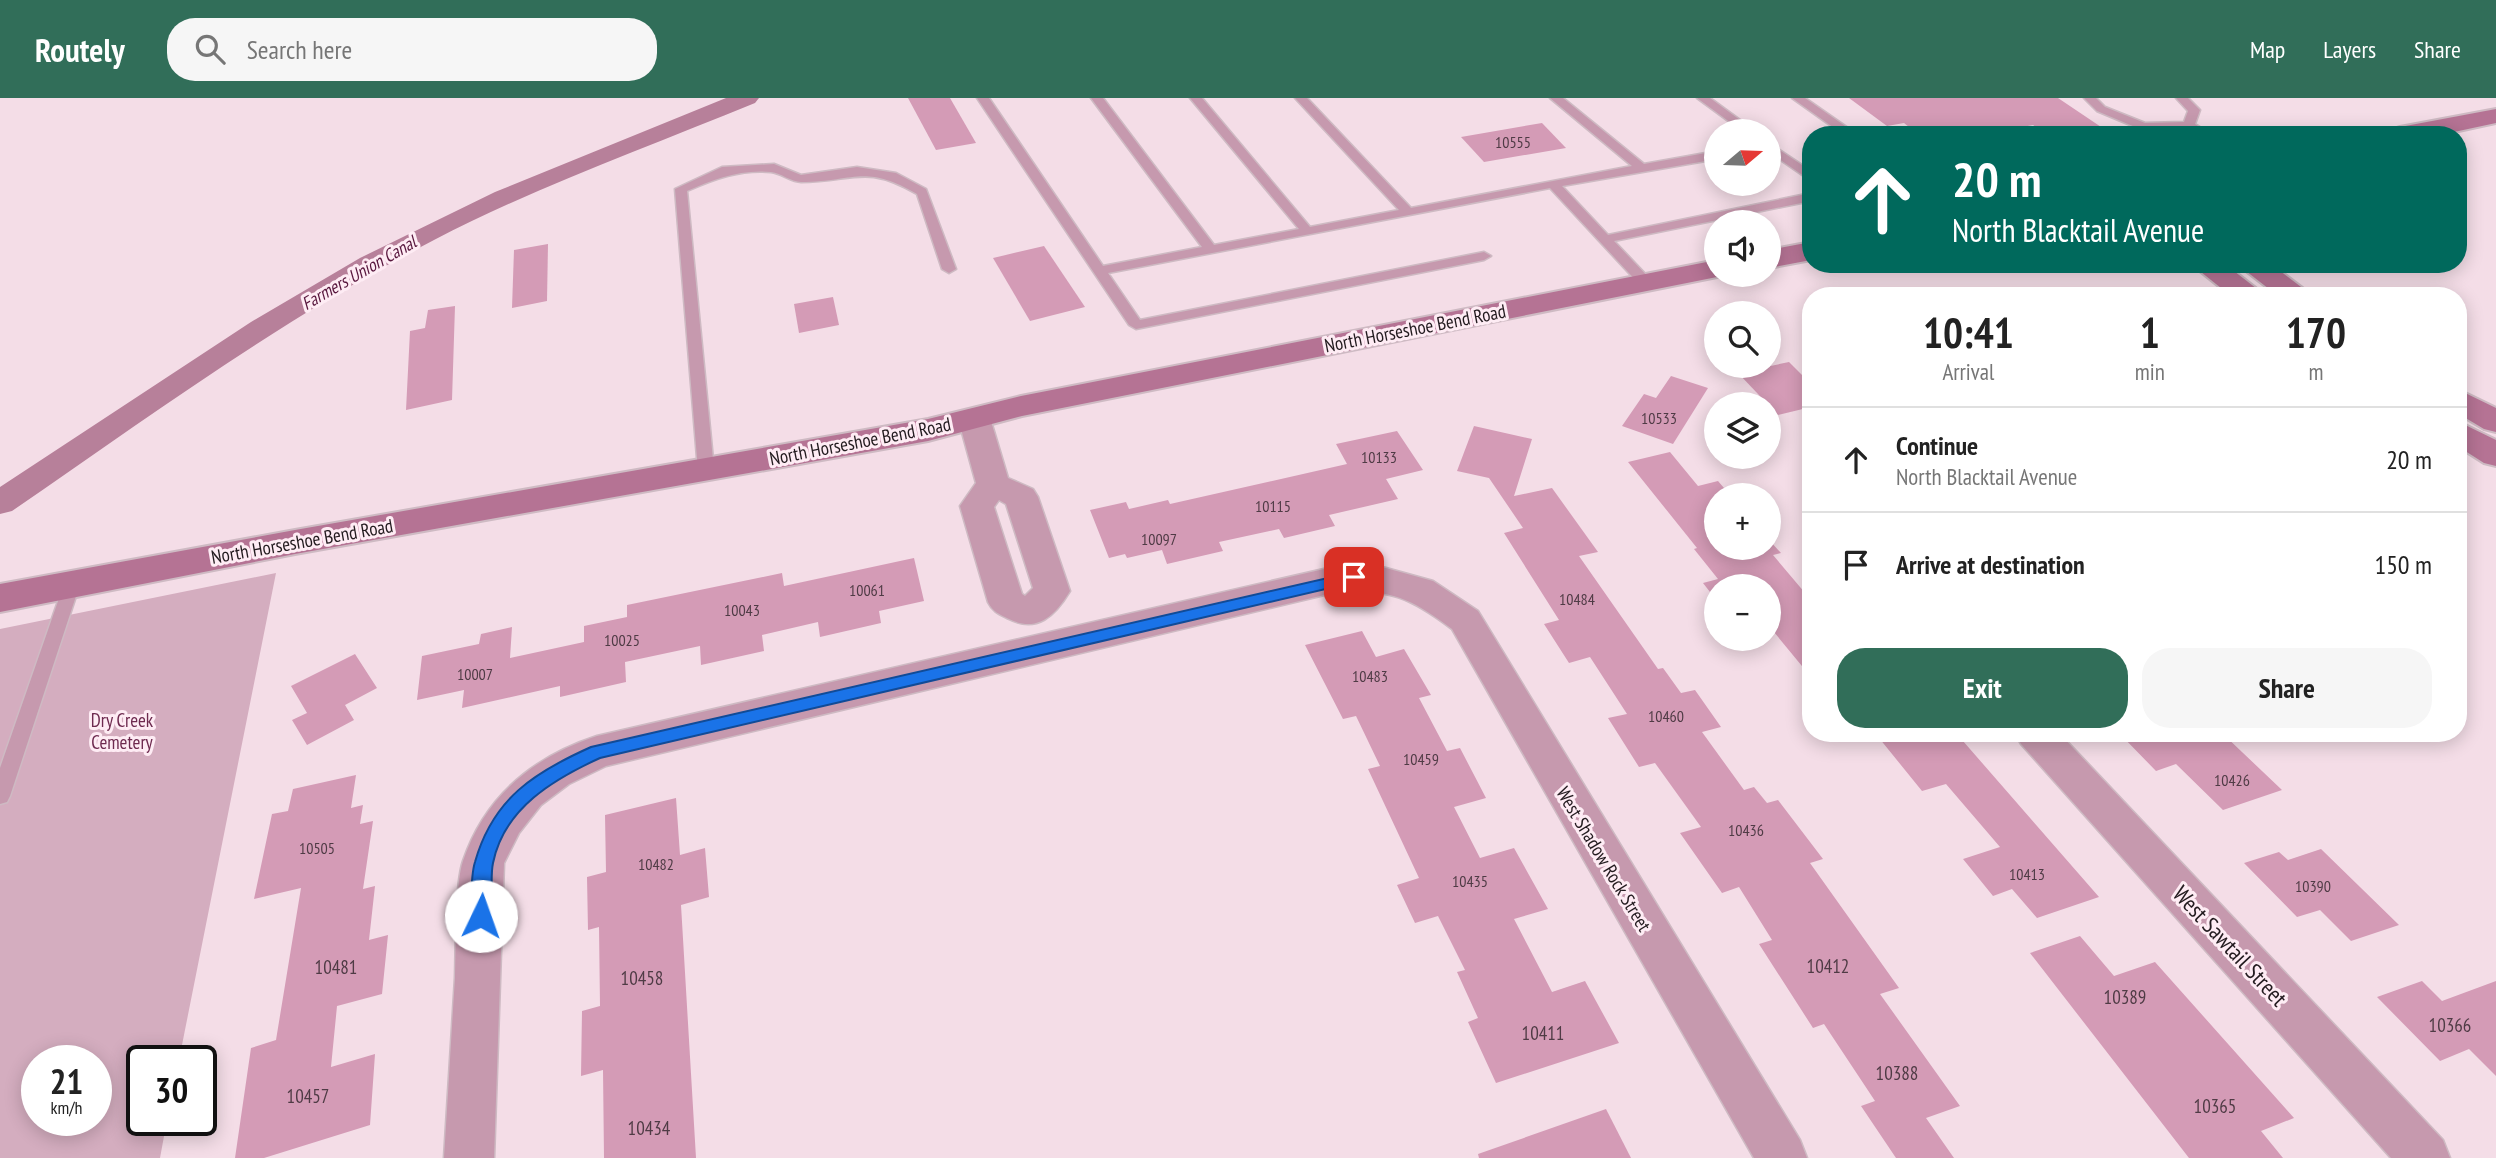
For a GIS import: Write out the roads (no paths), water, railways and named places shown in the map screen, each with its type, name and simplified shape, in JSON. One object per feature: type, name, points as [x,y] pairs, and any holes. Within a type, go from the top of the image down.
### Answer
[{"type":"street","points":[[2445,126],[2496,116]]},
{"type":"street","points":[[1781,257],[1802,253]]},
{"type":"street","name":"North Horseshoe Bend Road","points":[[0,598],[295,541],[928,430],[974,418],[1704,272]]},
{"type":"street","points":[[2218,273],[2237,287]]},
{"type":"street","points":[[2264,273],[2284,287]]},
{"type":"street","points":[[2467,405],[2496,422]]},
{"type":"street","points":[[974,418],[993,484],[1021,497],[1052,591],[1034,630],[1006,602],[977,506],[993,484]]},
{"type":"street","points":[[2467,438],[2496,455]]},
{"type":"street","name":"West Shadow Rock Street","points":[[469,1158],[483,863],[499,828],[521,795],[559,769],[597,752],[1034,630],[1337,579],[1372,576],[1405,582],[1436,597],[1465,620],[1782,1158]]},
{"type":"street","name":"West Sawtail Street","points":[[2043,742],[2425,1158]]},
{"type":"lane","points":[[983,98],[1136,325],[1484,256]]},
{"type":"lane","points":[[1097,98],[1211,250]]},
{"type":"lane","points":[[1196,98],[1307,231]]},
{"type":"lane","points":[[1301,98],[1409,212]]},
{"type":"lane","points":[[1556,98],[1641,168]]},
{"type":"lane","points":[[1703,98],[1732,119]]},
{"type":"lane","points":[[1798,98],[1839,126]]},
{"type":"lane","points":[[2090,98],[2101,108],[2142,126]]},
{"type":"lane","points":[[2166,126],[2189,125],[2194,110],[2182,98]]},
{"type":"lane","points":[[1782,156],[1802,170]]},
{"type":"lane","points":[[1100,271],[1704,157]]},
{"type":"lane","points":[[706,470],[681,189],[722,171],[774,168],[800,179],[856,171],[896,177],[922,192],[949,269]]},
{"type":"lane","points":[[1553,184],[1646,283]]},
{"type":"lane","points":[[1605,239],[1802,199]]},
{"type":"lane","points":[[0,796],[72,584]]},
{"type":"waterway","name":"Farmers Union Canal","points":[[0,503],[262,328],[315,295],[425,234],[584,163],[747,98]]},
{"type":"park label","name":"Dry Creek Cemetery","points":[[122,731]]}]
